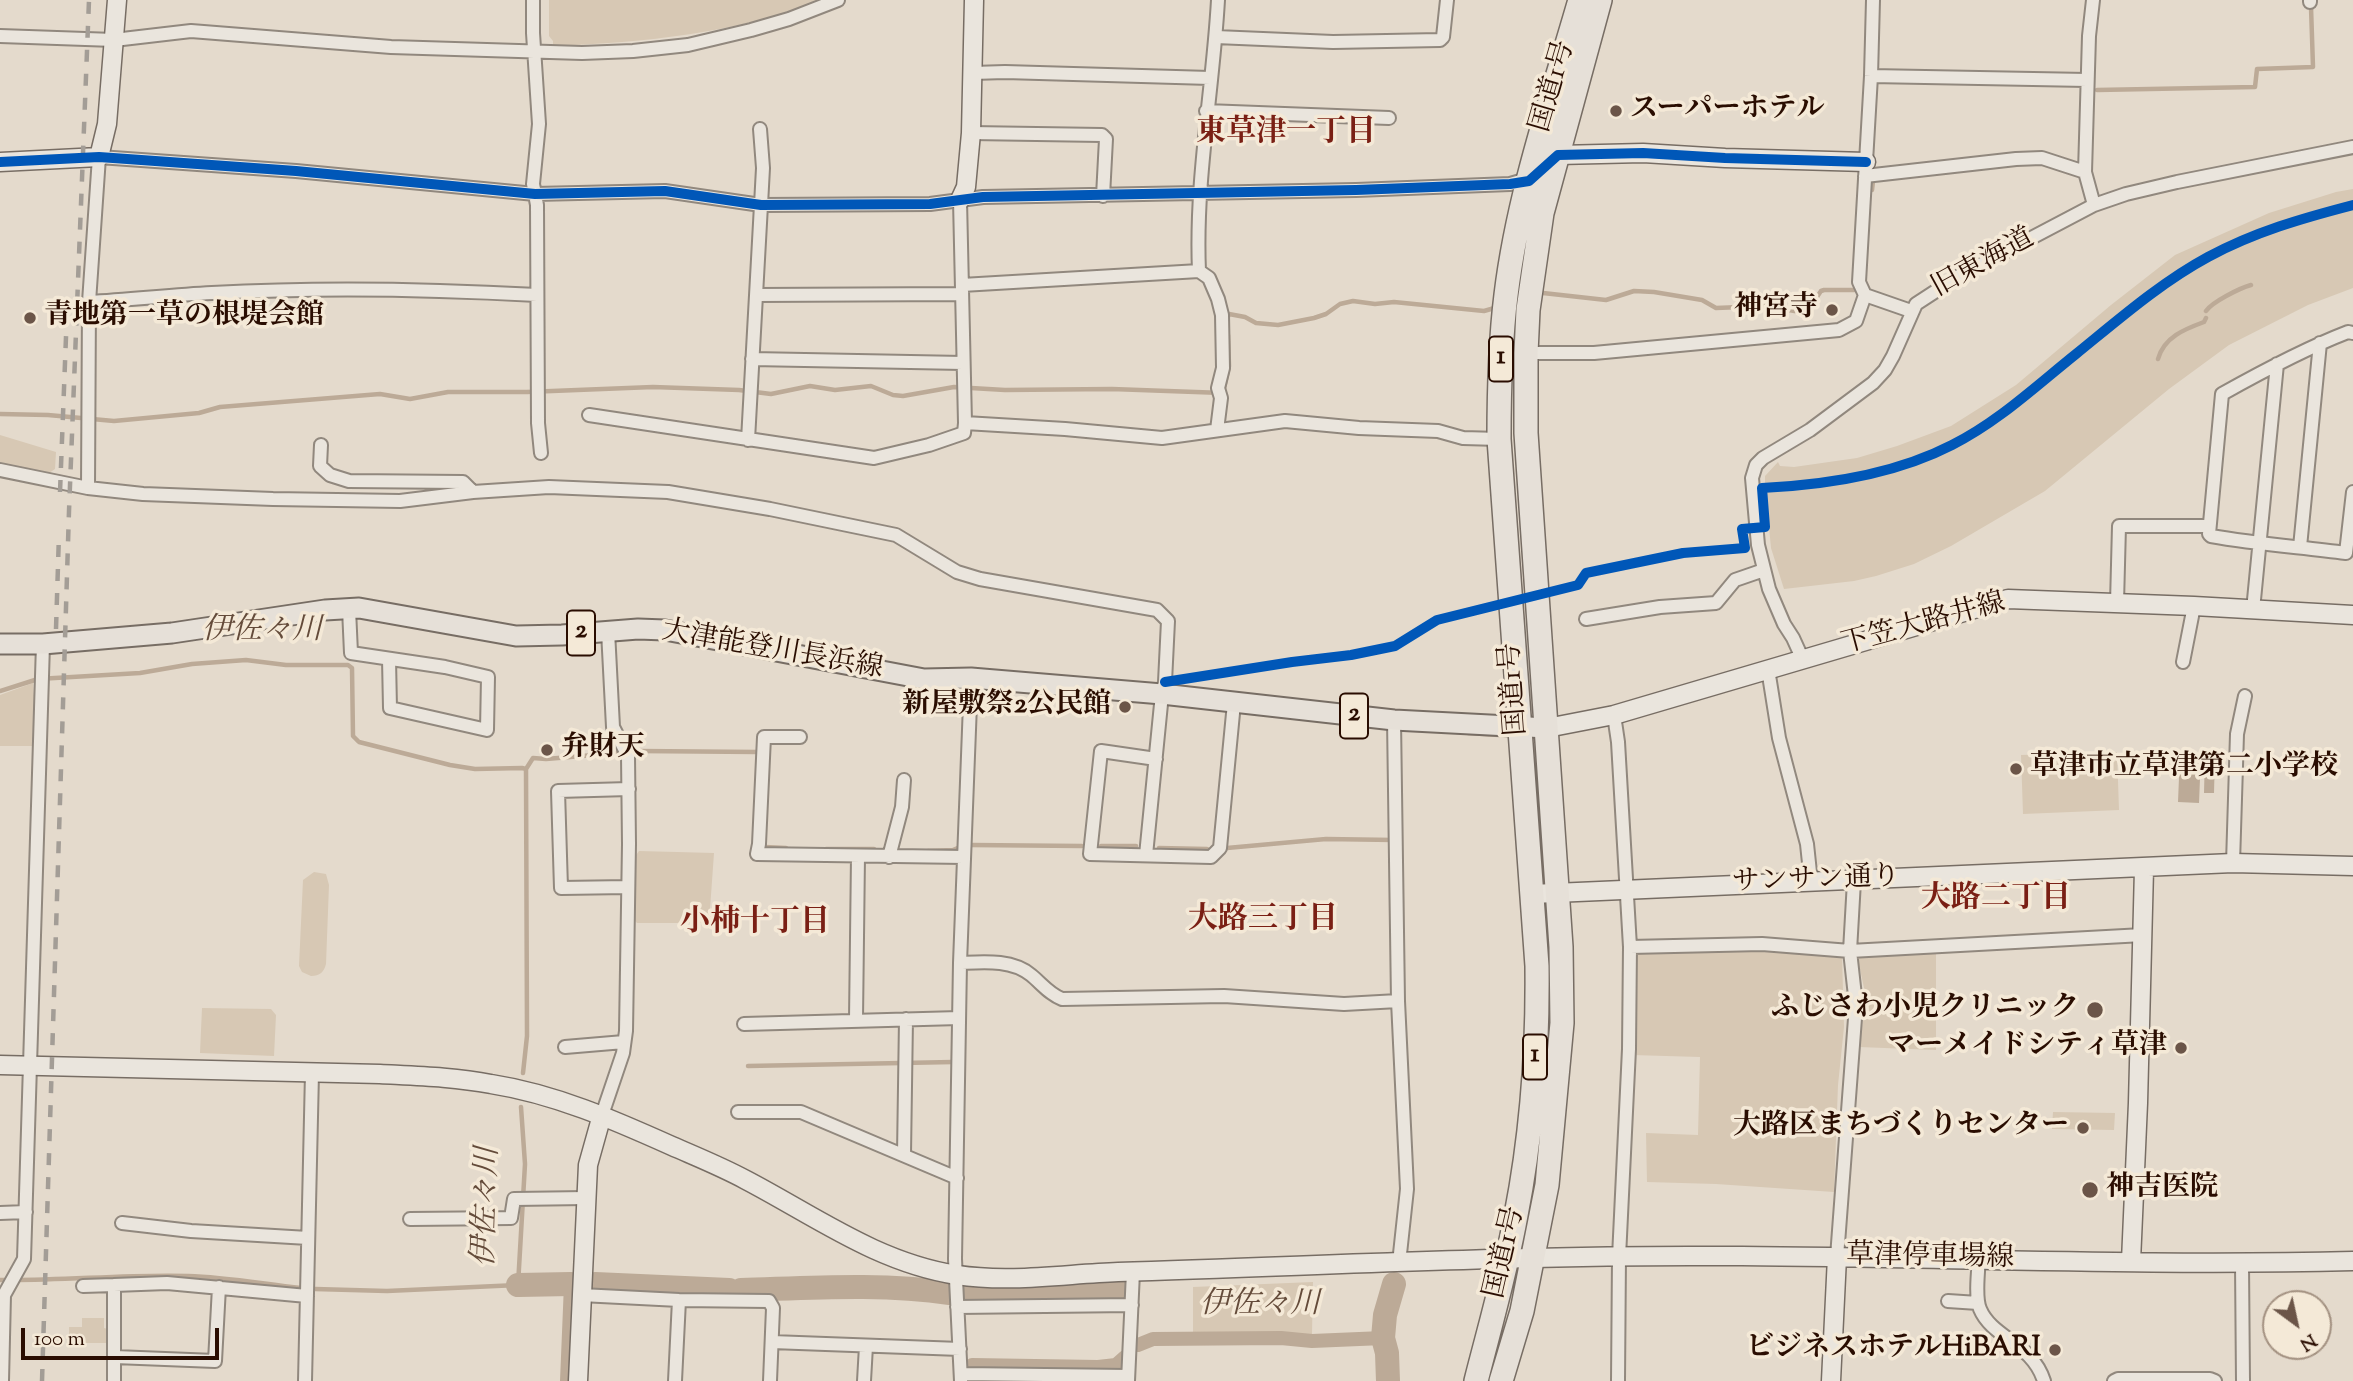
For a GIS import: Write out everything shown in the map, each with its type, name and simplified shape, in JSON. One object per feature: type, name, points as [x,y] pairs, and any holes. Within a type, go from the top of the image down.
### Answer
[{"type":"highway","name":"国道1号","points":[[1476,1381],[1507,1259],[1522,1185],[1538,1023],[1537,966],[1499,439],[1499,389],[1506,295],[1529,181],[1580,0]]},
{"type":"highway","name":"国道1号","points":[[1501,1381],[1522,1311],[1547,1185],[1562,1023],[1558,892],[1526,433],[1525,354],[1528,310],[1542,213],[1600,0]]},
{"type":"main road","name":"大津能登川長浜線","points":[[0,644],[43,644],[172,633],[325,610],[359,608],[516,636],[665,631],[924,679],[971,678],[1163,688],[1234,703],[1394,720],[1547,728]]},
{"type":"street","points":[[88,488],[89,302],[99,157],[107,124],[117,0]]},
{"type":"street","points":[[533,0],[539,124],[534,174],[537,205],[538,423],[541,453]]},
{"type":"street","points":[[0,36],[114,40],[191,31],[391,47],[534,52],[633,51],[688,45],[789,19],[838,0]]},
{"type":"street","points":[[589,415],[874,458],[929,445],[964,433],[960,200],[966,187],[971,134],[974,0]]},
{"type":"street","points":[[1199,271],[1197,234],[1218,0]]},
{"type":"street","points":[[1216,37],[1333,42],[1440,40],[1443,37],[1447,0]]},
{"type":"street","points":[[1873,0],[1858,282],[1865,295],[1912,311]]},
{"type":"street","points":[[2093,0],[2089,36],[2085,172],[2094,205]]},
{"type":"street","points":[[973,73],[1210,78]]},
{"type":"street","points":[[1871,76],[2087,80]]},
{"type":"street","points":[[1206,111],[1389,118]]},
{"type":"street","points":[[748,440],[761,205],[760,129]]},
{"type":"street","points":[[971,134],[1102,135],[1106,139],[1103,196]]},
{"type":"street","name":"旧東海道","points":[[1803,660],[1794,638],[1784,624],[1764,570],[1753,509],[1752,478],[1756,465],[1810,430],[1873,383],[1893,356],[1916,304],[1959,276],[2094,205],[2177,182],[2353,147]]},
{"type":"street","points":[[0,162],[99,157],[296,171],[535,194],[665,191],[761,205],[930,204],[993,197],[1356,191],[1510,184],[1529,181],[1558,155],[1643,153],[1866,169],[2042,158],[2085,172]]},
{"type":"street","points":[[756,295],[962,290],[1199,271],[1209,278],[1222,315],[1223,368],[1218,388],[1221,398],[1217,430]]},
{"type":"street","points":[[89,302],[293,290],[427,289],[537,295]]},
{"type":"street","points":[[1525,354],[1594,353],[1839,330],[1856,321],[1865,295]]},
{"type":"street","points":[[2353,333],[2348,332],[2320,343],[2222,394],[2209,526],[2211,536],[2346,553],[2353,492]]},
{"type":"street","points":[[2300,547],[2320,343]]},
{"type":"street","points":[[752,359],[963,363]]},
{"type":"street","points":[[2253,610],[2277,364]]},
{"type":"street","points":[[965,423],[1162,438],[1285,421],[1438,431],[1464,438],[1499,439]]},
{"type":"street","points":[[321,444],[320,466],[330,475],[349,481],[463,482],[473,492]]},
{"type":"street","points":[[0,470],[88,488],[143,494],[286,500],[400,501],[473,492],[549,487],[668,492],[770,509],[896,535],[957,572],[980,579],[1157,610],[1168,621],[1146,855]]},
{"type":"street","points":[[2117,603],[2119,526],[2209,526]]},
{"type":"street","points":[[1586,619],[1660,607],[1716,603],[1735,580],[1764,570]]},
{"type":"street","name":"下笠大路井線","points":[[1547,728],[1614,715],[2008,600],[2353,615]]},
{"type":"street","points":[[2183,662],[2194,606]]},
{"type":"street","points":[[349,608],[351,653],[444,667],[488,677],[487,730],[390,708],[389,659]]},
{"type":"street","points":[[578,1381],[588,1165],[601,1115],[623,1053],[624,1042],[628,756],[613,727],[608,631]]},
{"type":"street","points":[[2,1381],[4,1295],[24,1259],[43,644]]},
{"type":"street","points":[[1768,670],[1779,738],[1807,844],[1811,882]]},
{"type":"street","points":[[971,678],[960,963],[955,1275],[961,1377],[1128,1378],[1133,1272]]},
{"type":"street","points":[[2233,863],[2237,734],[2245,696]]},
{"type":"street","points":[[1156,758],[1101,751],[1090,854],[1211,857],[1220,848],[1234,703]]},
{"type":"street","points":[[1614,715],[1618,742],[1630,947],[1629,1049],[1619,1257],[1618,1381]]},
{"type":"street","points":[[1394,720],[1398,1001],[1407,1189],[1399,1263]]},
{"type":"street","points":[[800,737],[764,737],[757,853],[964,857]]},
{"type":"street","points":[[889,857],[902,807],[904,779]]},
{"type":"street","points":[[628,887],[561,888],[558,791],[629,789]]},
{"type":"street","points":[[856,1019],[858,856]]},
{"type":"street","name":"サンサン通り","points":[[1532,894],[2233,863],[2353,866]]},
{"type":"street","points":[[2132,1261],[2144,869]]},
{"type":"street","points":[[1831,1381],[1837,1257],[1856,1005],[1850,951],[1854,881]]},
{"type":"street","points":[[1630,947],[1762,944],[1850,951],[2143,935]]},
{"type":"street","points":[[960,963],[989,962],[1024,969],[1048,992],[1062,999],[1224,996],[1344,1003],[1398,1001]]},
{"type":"street","points":[[744,1024],[959,1018]]},
{"type":"street","points":[[904,1154],[906,1019]]},
{"type":"street","points":[[565,1047],[624,1042]]},
{"type":"street","name":"草津停車場線","points":[[0,1065],[439,1077],[527,1091],[601,1115],[742,1177],[848,1238],[903,1262],[955,1275],[993,1278],[1042,1277],[1619,1257],[1837,1257],[2242,1264],[2353,1261]]},
{"type":"street","points":[[305,1381],[312,1073]]},
{"type":"street","points":[[738,1112],[800,1112],[957,1178]]},
{"type":"street","points":[[410,1219],[511,1218],[514,1199],[586,1199]]},
{"type":"street","points":[[0,1213],[26,1212]]},
{"type":"street","points":[[122,1223],[191,1231],[308,1238]]},
{"type":"street","points":[[1979,1259],[1980,1310],[1999,1331],[2016,1342],[2035,1362],[2044,1381]]},
{"type":"street","points":[[2242,1264],[2243,1381]]},
{"type":"street","points":[[83,1286],[167,1283],[307,1296]]},
{"type":"street","points":[[114,1285],[114,1381]]},
{"type":"street","points":[[115,1357],[215,1361],[219,1287]]},
{"type":"street","points":[[581,1295],[769,1301],[773,1308],[770,1381]]},
{"type":"street","points":[[675,1381],[680,1300]]},
{"type":"street","points":[[1948,1301],[1978,1303]]},
{"type":"street","points":[[957,1307],[1132,1305]]},
{"type":"street","points":[[772,1342],[960,1349]]},
{"type":"street","points":[[864,1381],[866,1346]]},
{"type":"street","points":[[2114,1381],[2215,1381]]},
{"type":"shaded area","points":[[549,0],[822,0],[756,21],[689,34],[553,46],[549,36]]},
{"type":"shaded area","points":[[2353,189],[2353,288],[2308,305],[2229,345],[2169,389],[2045,491],[1951,546],[1914,564],[1876,576],[1784,589],[1771,548],[1765,485],[1765,476],[1778,462],[1780,466],[1794,467],[1857,458],[1951,426],[2016,385],[2175,255],[2269,213]]},
{"type":"shaded area","points":[[0,435],[56,452],[55,469],[49,473],[0,464]]},
{"type":"shaded area","points":[[33,683],[38,746],[0,746],[0,695]]},
{"type":"shaded area","points":[[2117,752],[2119,810],[2023,814],[2021,755]]},
{"type":"shaded area","points":[[2180,753],[2201,754],[2199,803],[2178,802]]},
{"type":"shaded area","points":[[2205,753],[2215,754],[2214,793],[2204,793]]},
{"type":"shaded area","points":[[639,851],[714,853],[709,923],[637,923],[633,919],[634,858]]},
{"type":"shaded area","points":[[314,872],[326,874],[329,885],[326,964],[321,973],[311,976],[302,972],[299,966],[303,880]]},
{"type":"shaded area","points":[[1702,949],[1842,955],[1844,1027],[1838,1085],[1834,1192],[1647,1182],[1646,1133],[1698,1135],[1700,1057],[1632,1055],[1636,951]]},
{"type":"shaded area","points":[[1936,950],[1936,1050],[1859,1047],[1866,997],[1858,960],[1863,953]]},
{"type":"shaded area","points":[[202,1008],[271,1009],[276,1015],[274,1056],[200,1053]]},
{"type":"shaded area","points":[[2053,1112],[2115,1113],[2114,1130],[2052,1129]]},
{"type":"shaded area","points":[[1313,1282],[1310,1339],[1193,1336],[1193,1287]]},
{"type":"shaded area","points":[[82,1318],[104,1318],[104,1328],[108,1329],[108,1343],[69,1343],[69,1327],[82,1327]]},
{"type":"waterway","points":[[2097,90],[2255,87],[2257,69],[2313,67],[2311,7]]},
{"type":"waterway","points":[[1872,190],[1873,181]]},
{"type":"waterway","points":[[2206,311],[2227,296],[2251,285]]},
{"type":"waterway","points":[[1543,293],[1606,300],[1634,291],[1654,292],[1702,300],[1716,308],[1766,306],[1806,313],[1821,291],[1857,290]]},
{"type":"waterway","points":[[1227,319],[1229,314],[1245,317],[1256,323],[1278,325],[1314,318],[1326,314],[1340,304],[1353,301],[1375,304],[1394,302],[1484,311],[1498,307]]},
{"type":"waterway","points":[[2158,359],[2170,339],[2204,322],[2206,318]]},
{"type":"waterway","points":[[0,414],[114,421],[199,413],[220,407],[380,394],[410,399],[448,392],[653,387],[771,394],[810,386],[835,390],[871,386],[903,396],[954,387],[1223,393],[1229,366],[1228,335]]},
{"type":"waterway","name":"伊佐々川","points":[[0,691],[38,679],[140,673],[192,664],[246,660],[286,665],[348,665],[352,668],[353,736],[359,742],[450,765],[475,769],[526,769],[527,1036],[523,1073]]},
{"type":"waterway","points":[[1468,733],[1499,735]]},
{"type":"waterway","points":[[638,751],[758,752]]},
{"type":"waterway","points":[[526,769],[533,758],[618,753]]},
{"type":"waterway","points":[[1227,848],[1326,839],[1394,840]]},
{"type":"waterway","points":[[971,845],[1082,846]]},
{"type":"waterway","points":[[1101,846],[1136,846]]},
{"type":"waterway","points":[[765,847],[786,848]]},
{"type":"waterway","points":[[928,851],[953,850],[960,847]]},
{"type":"waterway","points":[[1159,848],[1207,849]]},
{"type":"waterway","points":[[826,849],[874,849]]},
{"type":"waterway","points":[[748,1066],[953,1062]]},
{"type":"waterway","points":[[315,1289],[387,1291],[518,1285],[525,1164],[521,1107]]},
{"type":"waterway","points":[[0,1280],[188,1276],[301,1288]]},
{"type":"waterway","name":"伊佐々川","points":[[567,1381],[571,1284]]},
{"type":"waterway","name":"伊佐々川","points":[[518,1285],[571,1284]]},
{"type":"waterway","name":"伊佐々川","points":[[595,1284],[729,1290]]},
{"type":"waterway","name":"伊佐々川","points":[[1388,1381],[1387,1353],[1383,1338],[1385,1315],[1394,1284]]},
{"type":"waterway","name":"伊佐々川","points":[[741,1290],[872,1287],[950,1293]]},
{"type":"waterway","name":"伊佐々川","points":[[964,1293],[1127,1290]]},
{"type":"waterway","name":"伊佐々川","points":[[1138,1345],[1153,1339],[1281,1338],[1312,1341],[1383,1338]]},
{"type":"waterway","name":"伊佐々川","points":[[972,1365],[1098,1367],[1116,1365],[1125,1357]]},
{"type":"railway","points":[[42,1381],[69,511],[89,0]]},
{"type":"railway","points":[[60,492],[67,311]]},
{"type":"railway","points":[[56,629],[59,534]]},
{"type":"cycle path","points":[[0,162],[99,157],[296,171],[535,194],[665,191],[761,205],[930,204],[983,197],[1356,190],[1510,184],[1529,181],[1558,155],[1643,153],[1866,162]]},
{"type":"cycle path","points":[[1165,682],[1395,646],[1437,620],[1578,585],[1586,573],[1683,553],[1745,548],[1742,529],[1765,527],[1762,488],[1859,477],[1907,464],[1952,445],[2001,415],[2140,302],[2190,267],[2261,233],[2353,205]]},
{"type":"place","name":"スーパーホテル","points":[[1616,111]]},
{"type":"place","name":"神宮寺","points":[[1832,310]]},
{"type":"place","name":"青地第一草の根堤会館","points":[[30,318]]},
{"type":"place","name":"新屋敷祭2公民館","points":[[1125,707]]},
{"type":"place","name":"弁財天","points":[[547,750]]},
{"type":"place","name":"草津市立草津第二小学校","points":[[2016,769]]},
{"type":"place","name":"ふじさわ小児クリニック","points":[[2095,1010]]},
{"type":"place","name":"マーメイドシティ草津","points":[[2181,1048]]},
{"type":"place","name":"大路区まちづくりセンター","points":[[2083,1128]]},
{"type":"place","name":"神吉医院","points":[[2090,1190]]},
{"type":"place","name":"ビジネスホテルHiBARI","points":[[2055,1350]]},
{"type":"district","name":"東草津一丁目","points":[[1286,135]]},
{"type":"district","name":"大路二丁目","points":[[1996,901]]},
{"type":"district","name":"大路三丁目","points":[[1263,922]]},
{"type":"district","name":"小柿十丁目","points":[[755,925]]}]
